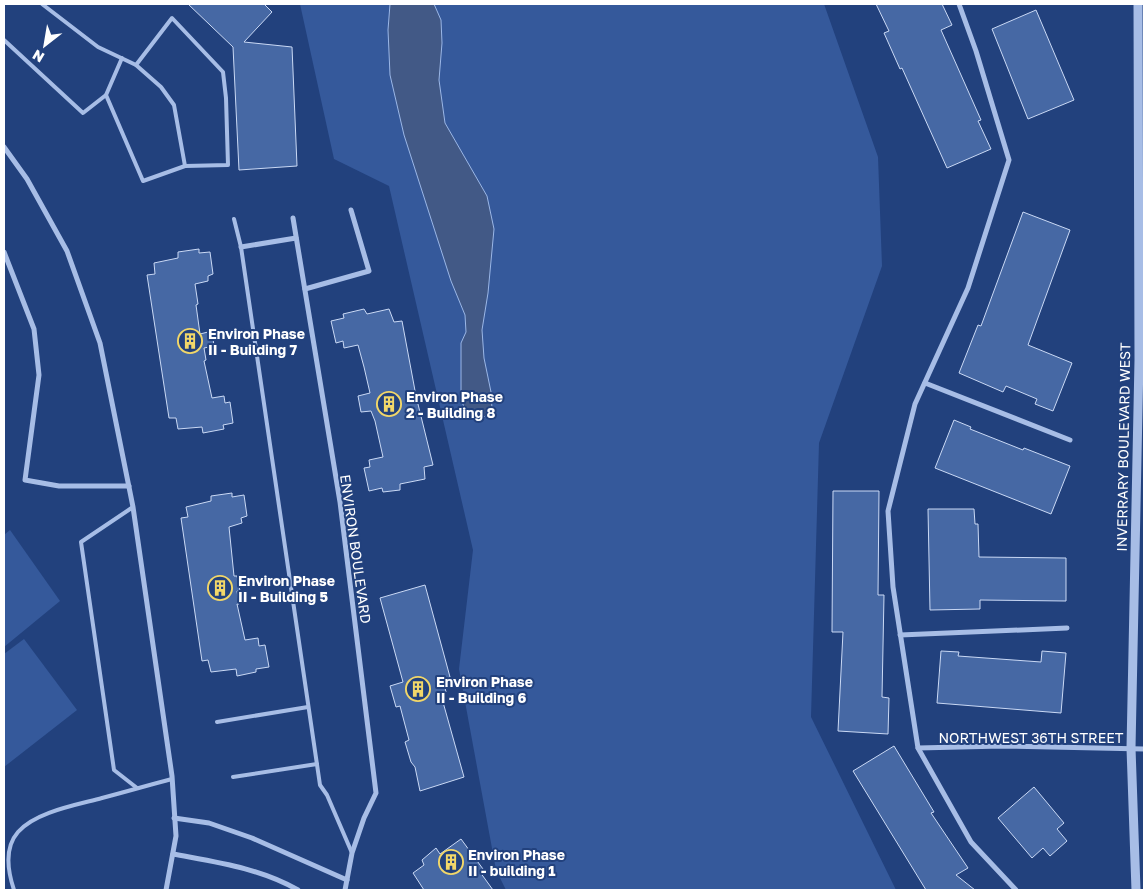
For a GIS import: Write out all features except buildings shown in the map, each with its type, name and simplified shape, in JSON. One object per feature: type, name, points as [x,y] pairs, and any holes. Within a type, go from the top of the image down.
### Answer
[{"type":"street","points":[[960,4],[1009,160],[968,288],[915,404],[888,511],[892,587],[918,748],[970,842],[1016,890]]},
{"type":"street","name":"INVERRARY BOULEVARD WEST","points":[[1136,890],[1131,748],[1141,360],[1142,84],[1138,4]]},
{"type":"street","points":[[4,147],[27,179],[67,252],[100,343],[133,507],[172,779],[176,836],[166,890]]},
{"type":"street","points":[[305,288],[368,271],[351,210]]},
{"type":"street","name":"ENVIRON BOULEVARD","points":[[293,218],[340,502],[376,793],[364,818],[352,852],[345,890]]},
{"type":"street","points":[[241,247],[296,238]]},
{"type":"street","points":[[4,252],[34,329],[39,375],[25,480],[59,486],[128,486]]},
{"type":"street","points":[[925,383],[1070,440]]},
{"type":"street","points":[[900,635],[1067,628]]},
{"type":"street","name":"NORTHWEST 36TH STREET","points":[[918,748],[1002,746],[1131,748],[1144,750]]},
{"type":"street","points":[[174,818],[209,823],[252,838],[347,880]]},
{"type":"street","points":[[173,854],[244,868],[290,885],[298,890]]},
{"type":"lane","points":[[42,4],[98,47],[136,64],[161,87],[174,105],[185,166]]},
{"type":"lane","points":[[106,95],[143,181],[185,166],[228,164],[226,98],[222,72],[172,18],[136,64]]},
{"type":"lane","points":[[4,40],[83,113],[106,95],[122,58]]},
{"type":"lane","points":[[234,219],[241,247],[320,786],[327,794],[352,852]]},
{"type":"lane","points":[[133,507],[80,542],[114,770],[137,788]]},
{"type":"lane","points":[[217,722],[308,707]]},
{"type":"lane","points":[[233,777],[317,764]]},
{"type":"lane","points":[[14,890],[8,869],[9,847],[17,832],[30,822],[54,812],[172,779]]},
{"type":"shaded area","points":[[300,4],[824,4],[878,157],[882,266],[819,443],[811,717],[896,890],[506,890],[496,870],[459,669],[473,550],[389,186],[334,159]]},
{"type":"shaded area","points":[[390,4],[434,4],[441,20],[442,43],[439,80],[445,123],[487,196],[494,229],[488,293],[482,330],[484,358],[491,392],[492,409],[484,417],[472,416],[465,409],[461,400],[461,343],[466,332],[465,315],[451,281],[404,135],[390,75],[388,30]]},
{"type":"shaded area","points":[[10,530],[60,601],[4,647],[4,535]]},
{"type":"shaded area","points":[[24,639],[77,710],[4,767],[4,654]]},
{"type":"place","name":"Environ Phase II - Building 7","points":[[190,341]]},
{"type":"place","name":"Environ Phase 2 - Building 8","points":[[389,404]]},
{"type":"place","name":"Environ Phase II - Building 5","points":[[220,588]]},
{"type":"place","name":"Environ Phase II - Building 6","points":[[418,689]]},
{"type":"place","name":"Environ Phase II - building 1","points":[[451,862]]}]
